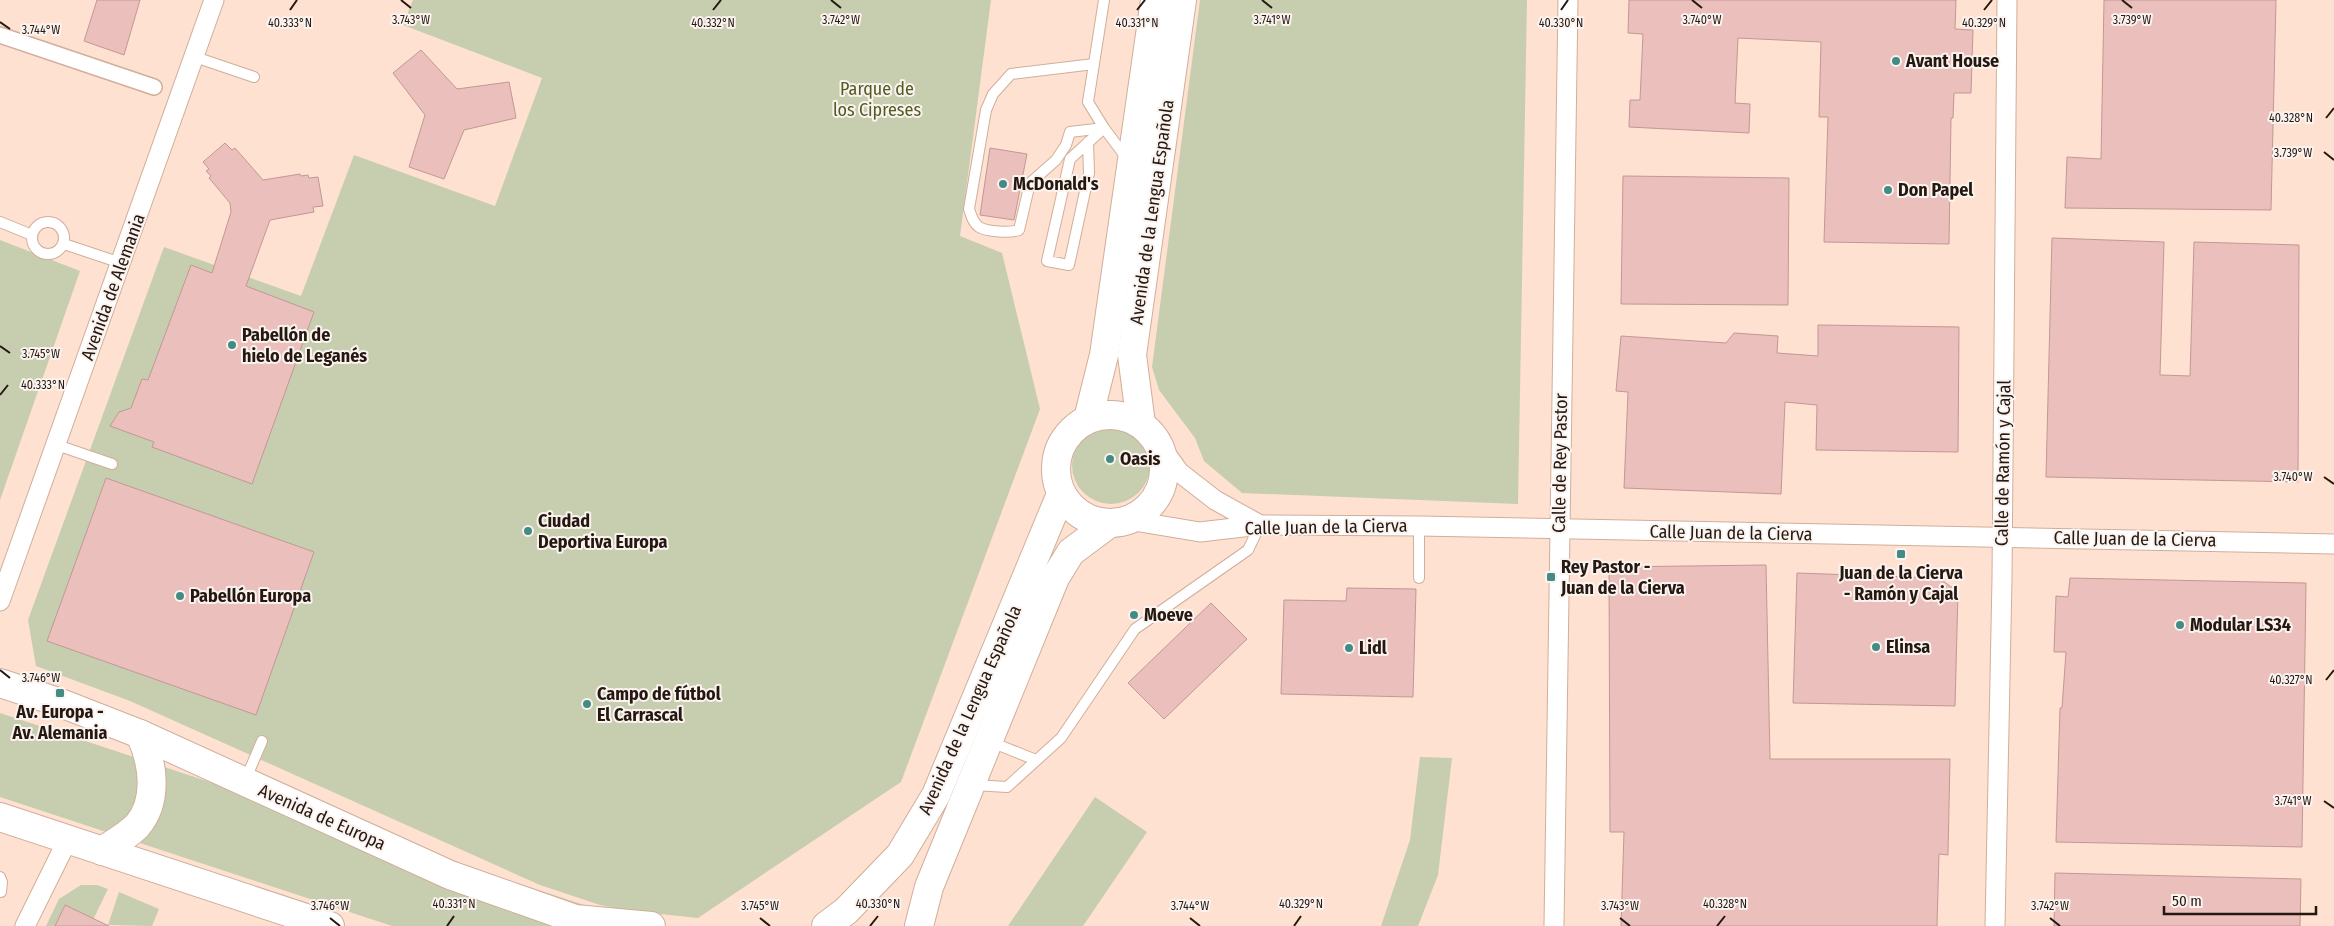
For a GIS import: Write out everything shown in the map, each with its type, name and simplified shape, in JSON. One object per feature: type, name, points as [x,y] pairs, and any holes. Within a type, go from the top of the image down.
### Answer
[{"type":"main road","name":"Avenida de la Lengua Española","points":[[1088,419],[1104,355],[1155,0]]},
{"type":"main road","name":"Avenida de la Lengua Española","points":[[1149,432],[1132,355],[1182,0]]},
{"type":"main road","points":[[1106,414],[1124,416],[1149,432],[1163,457],[1164,477],[1158,495],[1145,511],[1119,522],[1092,521],[1072,509],[1061,494],[1056,478],[1056,459],[1064,440],[1077,426],[1088,419],[1106,414]]},
{"type":"main road","name":"Avenida de la Lengua Española","points":[[826,926],[846,911],[900,855],[936,796],[1061,494]]},
{"type":"main road","name":"Avenida de la Lengua Española","points":[[919,926],[929,887],[1055,578],[1071,552],[1119,522]]},
{"type":"main road","name":"Avenida de Europa","points":[[4,682],[140,734],[450,875],[542,909],[592,922],[651,926]]},
{"type":"main road","points":[[102,851],[132,830],[147,810],[151,781],[148,754],[140,734]]},
{"type":"main road","points":[[0,817],[330,926]]},
{"type":"street","name":"Avenida de Alemania","points":[[0,601],[214,0]]},
{"type":"street","name":"Calle de Rey Pastor","points":[[1554,926],[1568,0]]},
{"type":"street","name":"Calle de Ramón y Cajal","points":[[1995,926],[2002,536],[2007,0]]},
{"type":"street","points":[[0,35],[154,87]]},
{"type":"street","points":[[1149,432],[1179,472],[1215,500],[1260,525]]},
{"type":"street","name":"Calle Juan de la Cierva","points":[[1119,522],[1200,532],[1260,525],[1419,526],[2334,544]]},
{"type":"street","points":[[25,926],[68,838]]},
{"type":"lane","points":[[1104,0],[1088,102],[1104,128],[1132,165]]},
{"type":"lane","points":[[195,57],[254,76]]},
{"type":"lane","points":[[1094,64],[1011,74],[993,94],[986,110],[969,209],[972,218],[980,227],[1011,233],[1019,230],[1030,183],[1056,160],[1066,145],[1070,132],[1104,128]]},
{"type":"lane","points":[[1088,142],[1089,173],[1069,265],[1047,261],[1070,159],[1088,142],[1104,128]]},
{"type":"lane","points":[[0,222],[32,236]]},
{"type":"lane","points":[[48,222],[56,223],[64,233],[64,244],[55,253],[44,254],[34,248],[32,236],[35,229],[42,224],[48,222]]},
{"type":"lane","points":[[64,244],[121,263]]},
{"type":"lane","points":[[56,444],[112,464]]},
{"type":"lane","points":[[972,785],[1007,787],[1060,738],[1135,629],[1248,550],[1260,525]]},
{"type":"lane","points":[[1419,526],[1419,578]]},
{"type":"lane","points":[[244,782],[262,741]]},
{"type":"lane","points":[[989,742],[1036,760]]},
{"type":"lane","points":[[0,877],[2,882],[1,892]]},
{"type":"green space","name":"Ciudad Deportiva Europa","points":[[413,0],[991,0],[960,236],[1002,253],[1040,409],[901,782],[698,918],[631,911],[600,905],[540,885],[130,701],[36,666],[28,620],[164,247],[301,296],[354,155],[495,206],[542,78],[403,25]]},
{"type":"green space","points":[[1200,0],[1527,0],[1518,504],[1242,493],[1204,461],[1195,438],[1159,390],[1152,367]]},
{"type":"green space","points":[[0,240],[80,271],[0,500]]},
{"type":"green space","points":[[1111,426],[1126,429],[1139,437],[1147,450],[1150,465],[1147,480],[1139,493],[1126,501],[1111,504],[1096,501],[1083,493],[1075,480],[1072,465],[1075,450],[1083,437],[1096,429]]},
{"type":"green space","points":[[0,713],[648,926],[392,926],[0,797]]},
{"type":"green space","points":[[1420,757],[1452,758],[1438,875],[1418,926],[1381,926],[1410,840]]},
{"type":"green space","points":[[1095,797],[1147,832],[1083,926],[1008,926]]},
{"type":"green space","points":[[81,885],[97,885],[108,889],[90,926],[83,914],[65,905],[55,926],[46,926],[59,899]]},
{"type":"green space","points":[[119,892],[159,909],[152,926],[108,925]]},
{"type":"building","points":[[97,0],[140,0],[124,55],[84,41]]},
{"type":"building","points":[[1629,0],[1956,0],[1955,29],[1973,30],[1971,93],[1954,93],[1953,118],[1951,118],[1949,244],[1824,242],[1828,117],[1819,117],[1821,42],[1738,38],[1735,103],[1750,104],[1749,133],[1629,127],[1630,100],[1640,100],[1643,34],[1628,33]]},
{"type":"building","points":[[2104,0],[2276,0],[2271,210],[2065,208],[2067,157],[2101,159]]},
{"type":"building","points":[[421,50],[457,89],[509,82],[516,118],[464,130],[444,179],[409,167],[425,115],[393,73]]},
{"type":"building","name":"Pabellón de hielo de Leganés","points":[[225,143],[232,150],[235,148],[263,180],[300,174],[301,176],[308,175],[309,178],[318,177],[323,206],[313,207],[314,212],[270,220],[246,286],[314,312],[252,484],[152,447],[154,442],[110,426],[119,412],[131,408],[142,379],[148,380],[191,265],[212,273],[231,212],[230,203],[209,178],[211,176],[206,171],[209,169],[203,162]]},
{"type":"building","name":"McDonald's","points":[[990,148],[1027,154],[1014,220],[980,215]]},
{"type":"building","points":[[1623,176],[1789,178],[1788,305],[1621,304]]},
{"type":"building","points":[[2052,238],[2164,242],[2160,375],[2190,376],[2194,242],[2299,245],[2298,482],[2046,477]]},
{"type":"building","points":[[1818,325],[1959,327],[1958,452],[1816,450],[1817,405],[1785,402],[1781,494],[1624,488],[1628,392],[1616,391],[1621,336],[1726,343],[1734,333],[1778,336],[1777,353],[1818,356]]},
{"type":"building","name":"Pabellón Europa","points":[[106,478],[314,552],[256,715],[47,641]]},
{"type":"building","points":[[1766,565],[1770,759],[1950,759],[1948,855],[1939,854],[1937,926],[1621,926],[1624,832],[1610,832],[1609,567]]},
{"type":"building","name":"Elinsa","points":[[1797,573],[1939,578],[1958,592],[1955,706],[1793,703]]},
{"type":"building","points":[[2070,578],[2306,583],[2302,847],[2056,842],[2060,708],[2062,708],[2066,652],[2054,652],[2056,596],[2068,597]]},
{"type":"building","name":"Lidl","points":[[1347,588],[1416,589],[1413,697],[1281,694],[1284,600],[1346,601]]},
{"type":"building","points":[[1211,603],[1247,639],[1164,719],[1128,683]]},
{"type":"building","points":[[2055,873],[2301,879],[2300,926],[2054,926]]},
{"type":"building","points":[[65,905],[109,926],[55,926]]},
{"type":"place","name":"Avant House","points":[[1896,61]]},
{"type":"place","name":"McDonald's","points":[[1003,184]]},
{"type":"place","name":"Don Papel","points":[[1888,190]]},
{"type":"place","name":"Pabellón de hielo de Leganés","points":[[232,345]]},
{"type":"place","name":"Oasis","points":[[1110,459]]},
{"type":"place","name":"Ciudad Deportiva Europa","points":[[528,531]]},
{"type":"place","name":"Juan de la Cierva - Ramón y Cajal","points":[[1901,554]]},
{"type":"place","name":"Rey Pastor - Juan de la Cierva","points":[[1551,577]]},
{"type":"place","name":"Pabellón Europa","points":[[180,596]]},
{"type":"place","name":"Moeve","points":[[1134,615]]},
{"type":"place","name":"Modular LS34","points":[[2180,625]]},
{"type":"place","name":"Elinsa","points":[[1876,647]]},
{"type":"place","name":"Lidl","points":[[1349,648]]},
{"type":"place","name":"Av. Europa - Av. Alemania","points":[[60,693]]},
{"type":"place","name":"Campo de fútbol El Carrascal","points":[[587,704]]},
{"type":"park label","name":"Parque de los Cipreses","points":[[877,99]]}]
